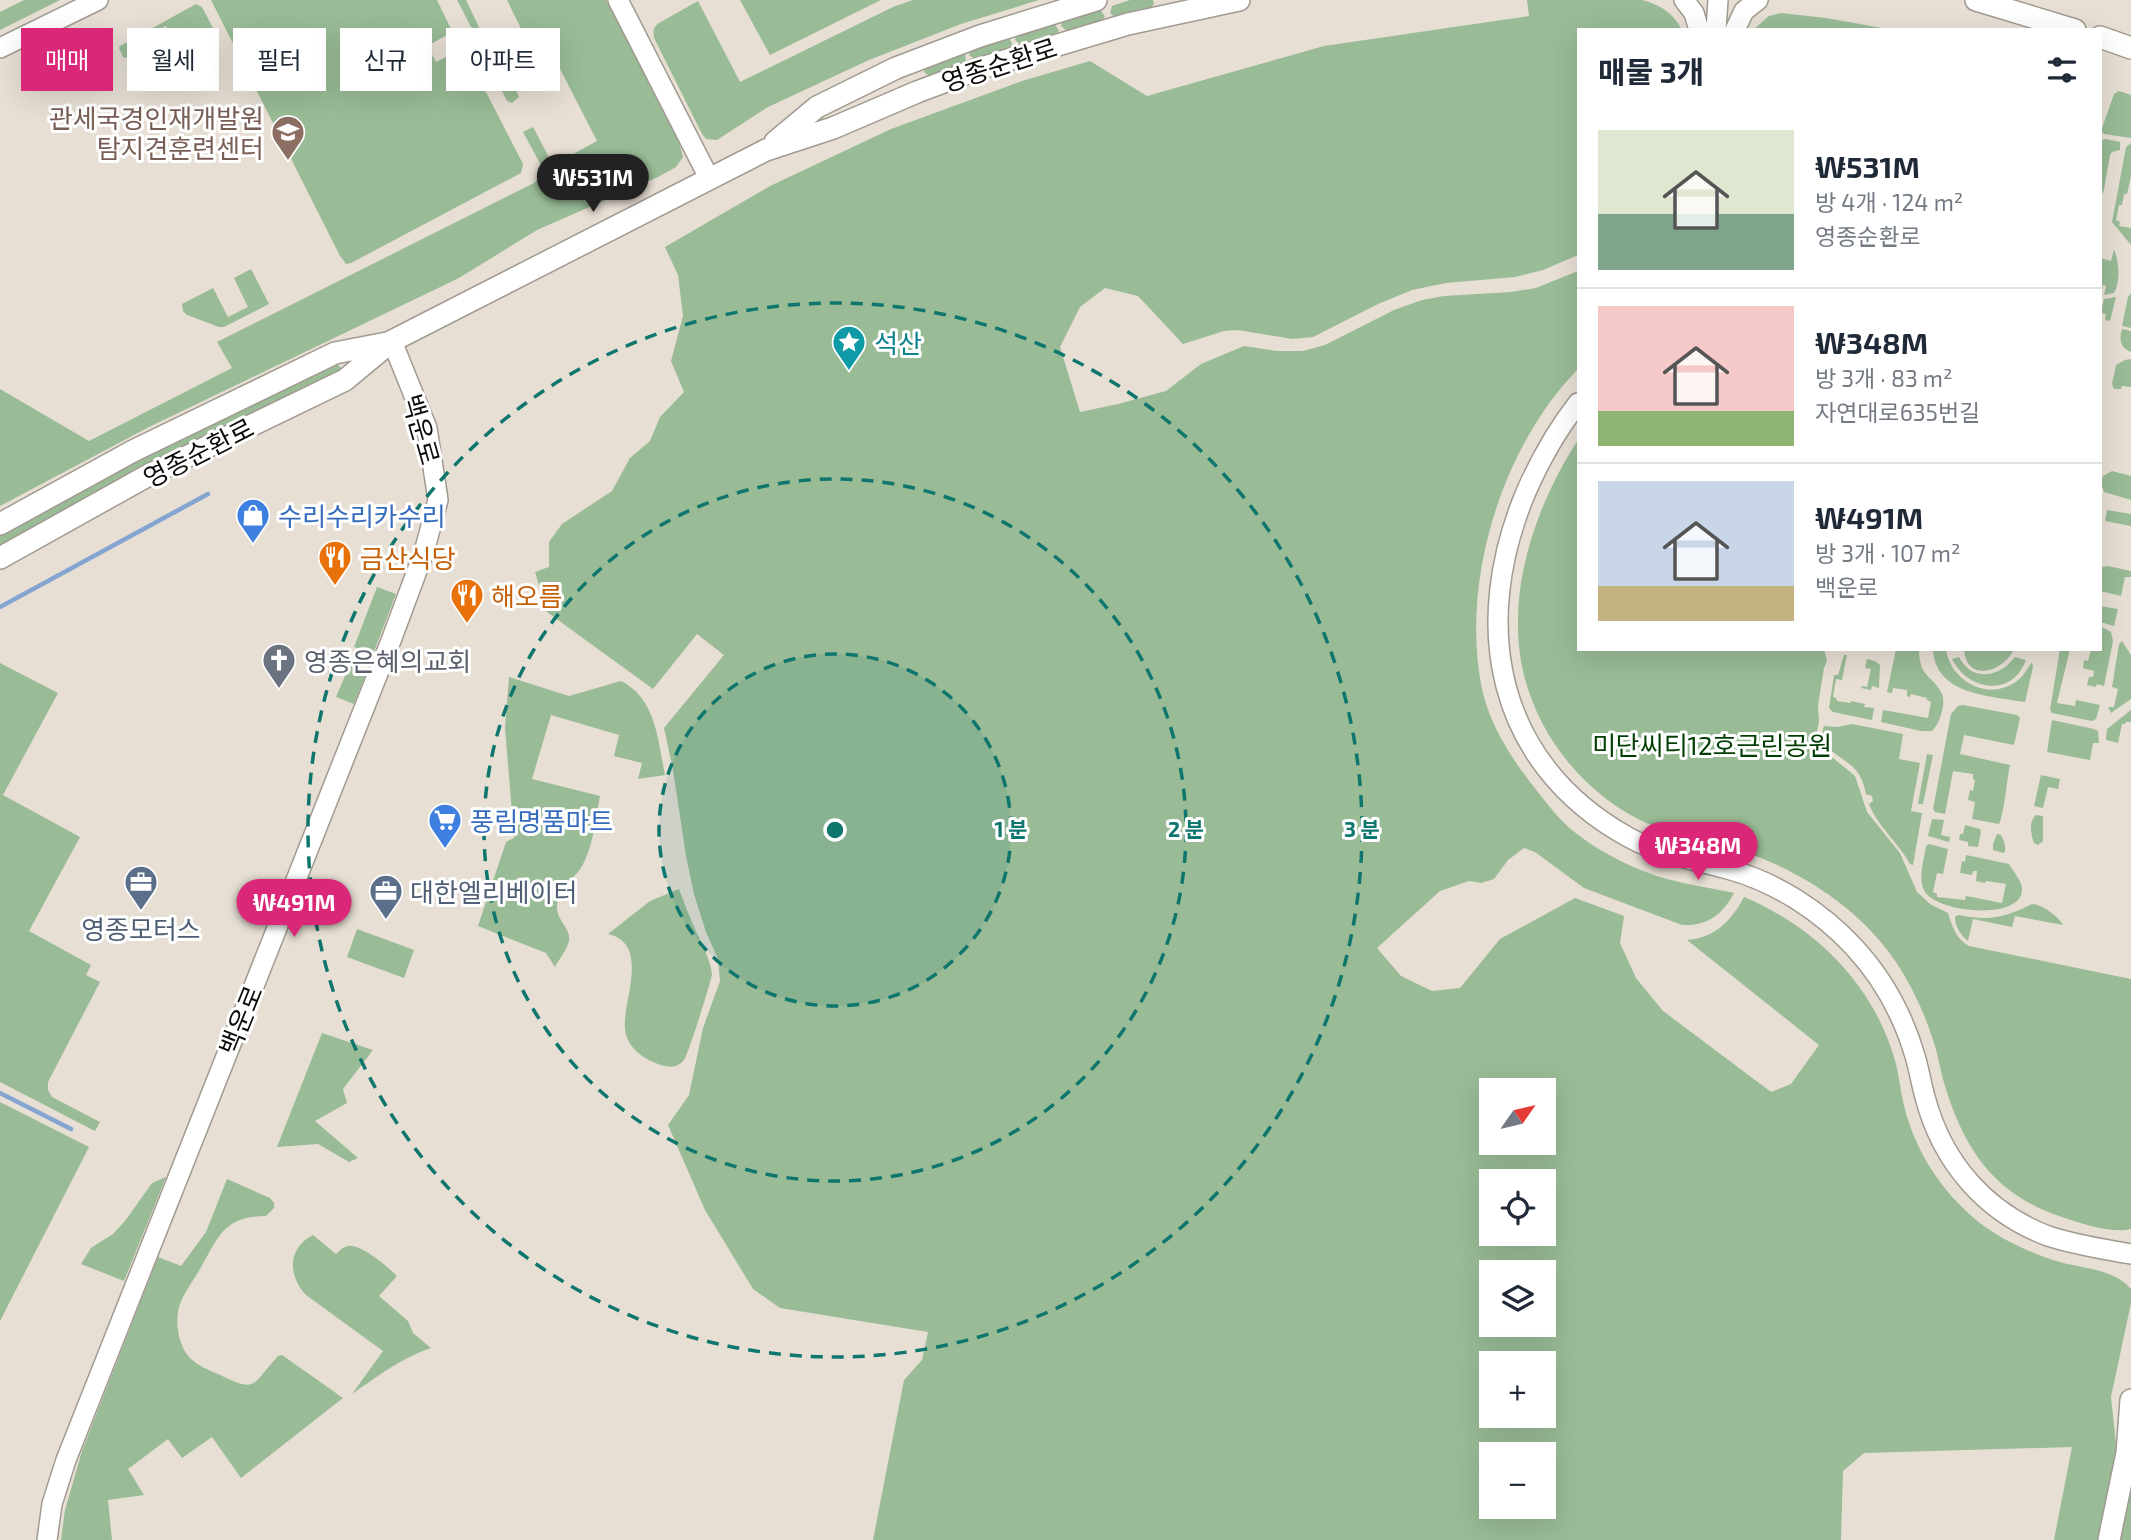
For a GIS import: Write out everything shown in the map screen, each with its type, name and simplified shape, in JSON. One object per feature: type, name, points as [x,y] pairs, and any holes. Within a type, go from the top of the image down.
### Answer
[{"type":"main road","name":"영종순환로","points":[[765,150],[817,107],[896,68],[980,36],[1096,0]]},
{"type":"main road","name":"영종순환로","points":[[0,558],[147,477],[345,380],[392,341],[765,150],[833,128],[981,68],[1128,24],[1239,0]]},
{"type":"main road","points":[[1976,0],[2068,28]]},
{"type":"main road","points":[[2102,38],[2131,48]]},
{"type":"main road","name":"영종순환로","points":[[0,524],[133,452],[335,354],[392,341]]},
{"type":"main road","points":[[2109,1540],[2127,1453],[2131,1399]]},
{"type":"street","points":[[0,48],[97,0]]},
{"type":"street","points":[[618,0],[709,178]]},
{"type":"street","points":[[1684,0],[1694,13],[1698,28]]},
{"type":"street","points":[[1716,28],[1718,0]]},
{"type":"street","points":[[1736,28],[1745,11],[1758,0]]},
{"type":"street","name":"백운로","points":[[47,1540],[52,1504],[71,1446],[392,638],[436,511],[438,492],[427,428],[392,341]]},
{"type":"street","points":[[1577,404],[1553,439],[1516,516],[1504,558],[1497,602],[1497,647],[1503,679],[1514,713],[1541,760],[1571,797],[1599,821],[1661,853],[1731,870],[1767,883],[1800,901],[1828,923],[1874,970],[1889,995],[1902,1019],[1916,1057],[1924,1097],[1935,1130],[1951,1159],[1969,1182],[1996,1208],[2049,1236],[2131,1254]]},
{"type":"green space","points":[[24,0],[60,0],[0,30],[0,12]]},
{"type":"green space","points":[[211,0],[437,0],[451,28],[446,28],[446,36],[432,43],[432,28],[340,28],[340,91],[432,91],[432,55],[436,62],[446,57],[446,91],[485,91],[523,164],[521,173],[346,264],[257,91],[326,91],[326,28],[233,28],[233,44]]},
{"type":"green space","points":[[457,0],[466,0],[479,27],[471,27]]},
{"type":"green space","points":[[507,0],[606,0],[678,138],[683,157],[676,167],[537,230],[459,278],[149,427],[0,506],[0,389],[89,441],[232,368],[217,342],[534,183],[541,176],[543,169],[523,132],[533,127],[553,165],[597,141],[560,69],[560,28],[521,28]]},
{"type":"green space","points":[[740,0],[881,0],[770,55]]},
{"type":"green space","points":[[913,0],[1039,0],[961,24],[869,60],[768,107],[717,140],[706,139],[702,134],[654,38],[657,25],[698,1],[740,82],[893,7]]},
{"type":"green space","points":[[1130,0],[1153,0],[1154,4],[1150,9],[1116,18],[1110,13],[1112,6]]},
{"type":"green space","points":[[1527,0],[1642,0],[1666,10],[1675,19],[1681,28],[1577,28],[1577,255],[1543,270],[1515,277],[1446,283],[1412,290],[1313,337],[1292,339],[1238,330],[1224,331],[1183,344],[1138,296],[1105,288],[1080,307],[1060,347],[1080,412],[1166,391],[1201,364],[1244,346],[1277,351],[1303,351],[1325,345],[1394,310],[1422,300],[1536,288],[1577,271],[1577,370],[1551,401],[1508,476],[1493,518],[1483,561],[1477,604],[1477,647],[1482,689],[1490,715],[1510,753],[1550,807],[1574,832],[1611,856],[1645,872],[1734,893],[1713,918],[1699,924],[1682,925],[1584,888],[1535,852],[1524,848],[1508,860],[1494,879],[1481,883],[1469,881],[1440,891],[1377,948],[1401,976],[1432,991],[1460,988],[1500,939],[1575,898],[1624,916],[1620,943],[1636,978],[1663,1011],[1771,1092],[1791,1084],[1819,1045],[1687,940],[1706,936],[1721,927],[1734,914],[1744,897],[1796,925],[1819,943],[1840,963],[1874,1009],[1896,1064],[1907,1115],[1917,1143],[1939,1181],[1958,1203],[1979,1222],[2014,1244],[2053,1260],[2114,1276],[2131,1289],[2131,1303],[2111,1397],[2117,1454],[2099,1540],[2054,1540],[2072,1447],[1864,1453],[1843,1471],[1841,1540],[873,1540],[904,1380],[922,1360],[928,1332],[780,1308],[753,1289],[705,1210],[668,1125],[689,1095],[703,1028],[720,981],[718,959],[694,894],[664,728],[724,655],[697,634],[653,689],[547,612],[535,572],[549,567],[549,542],[562,524],[612,491],[630,458],[650,441],[660,417],[684,392],[671,361],[683,316],[678,275],[665,247],[770,186],[891,129],[1022,81],[1090,61],[1147,96],[1324,46],[1529,16]]},
{"type":"green space","points":[[196,4],[202,7],[213,28],[166,26],[153,28]]},
{"type":"green space","points":[[1100,9],[1105,17],[1100,22],[1067,31],[1061,26],[1063,19]]},
{"type":"green space","points":[[1781,13],[1882,28],[1755,28],[1769,16]]},
{"type":"green space","points":[[1054,23],[1059,31],[1054,35],[1021,45],[1015,40],[1017,33]]},
{"type":"green space","points":[[1008,37],[1013,45],[1009,50],[976,60],[969,55],[971,48]]},
{"type":"green space","points":[[127,42],[127,58],[123,57],[120,46]]},
{"type":"green space","points":[[962,52],[965,54],[966,63],[931,77],[924,72],[926,65]]},
{"type":"green space","points":[[502,91],[517,91],[519,97],[512,103],[507,101]]},
{"type":"green space","points":[[2119,91],[2131,95],[2131,138],[2102,132],[2114,94]]},
{"type":"green space","points":[[2102,140],[2120,142],[2120,150],[2110,155],[2102,194]]},
{"type":"green space","points":[[2131,143],[2131,176],[2116,220],[2120,222],[2119,226],[2131,228],[2131,245],[2112,222],[2126,147]]},
{"type":"green space","points":[[2114,249],[2118,283],[2114,293],[2104,295],[2106,286],[2103,285],[2102,289],[2102,259],[2111,261]]},
{"type":"green space","points":[[251,269],[269,304],[224,327],[187,315],[183,311],[182,304],[213,288],[228,317],[248,307],[234,278]]},
{"type":"green space","points":[[2131,293],[2131,328],[2122,326]]},
{"type":"green space","points":[[2116,297],[2110,321],[2105,320],[2106,314],[2102,313],[2104,299]]},
{"type":"green space","points":[[2122,329],[2131,331],[2131,352],[2121,343]]},
{"type":"green space","points":[[2131,359],[2131,387],[2114,389],[2112,384],[2116,365]]},
{"type":"green space","points":[[335,362],[341,372],[0,549],[0,532],[174,437]]},
{"type":"green space","name":"미단씨티12호근린공원","points":[[1577,442],[1577,651],[1824,651],[1827,661],[1818,705],[1819,742],[1855,776],[1867,812],[1900,853],[1917,892],[1930,904],[1948,913],[1961,940],[1969,946],[2131,979],[2131,1229],[2098,1228],[2041,1209],[2020,1198],[1987,1169],[1963,1132],[1953,1110],[1929,1028],[1908,982],[1882,943],[1844,906],[1799,876],[1749,853],[1669,831],[1638,819],[1589,785],[1551,739],[1537,713],[1520,656],[1519,602],[1534,529],[1565,461]]},
{"type":"green space","points":[[2112,471],[2131,476],[2131,500],[2104,492],[2103,476]]},
{"type":"green space","points":[[2107,510],[2131,514],[2131,526],[2105,521]]},
{"type":"green space","points":[[2102,567],[2131,571],[2131,577],[2125,577],[2121,596],[2102,591]]},
{"type":"green space","points":[[377,587],[396,594],[373,654],[354,647]]},
{"type":"green space","points":[[2102,606],[2118,609],[2114,626],[2102,623]]},
{"type":"green space","points":[[2102,627],[2111,632],[2113,641],[2104,686],[2087,685],[2094,671],[2083,668],[2084,660],[2088,661],[2090,651],[2102,651]]},
{"type":"green space","points":[[2122,641],[2131,655],[2131,699],[2111,713],[2108,707],[2114,707],[2118,689],[2112,687],[2119,644]]},
{"type":"green space","points":[[1896,651],[1919,651],[1921,666],[1942,694],[1942,713],[1938,723],[1932,731],[1921,731],[1881,722],[1883,710],[1928,718],[1931,702],[1927,698],[1911,694],[1910,697],[1907,696],[1907,690],[1893,688],[1892,693],[1887,692]]},
{"type":"green space","points":[[1933,651],[1947,651],[1954,670],[1962,678],[1981,688],[1992,690],[2014,683],[2032,662],[2033,667],[2025,702],[1967,690],[1943,676],[1936,664]]},
{"type":"green space","points":[[1964,651],[2013,651],[2002,664],[1986,671],[1971,667]]},
{"type":"green space","points":[[2060,651],[2070,651],[2057,703],[2075,706],[2076,700],[2100,705],[2096,719],[2092,721],[2052,713],[2050,710]]},
{"type":"green space","points":[[1844,655],[1847,655],[1842,680],[1836,679],[1833,697],[1837,701],[1851,701],[1874,708],[1872,720],[1833,712],[1829,708],[1834,675],[1838,675]]},
{"type":"green space","points":[[1959,657],[1971,671],[1978,674],[1994,673],[2015,657],[2026,660],[2011,680],[1990,686],[1968,678],[1959,670],[1952,659]]},
{"type":"green space","points":[[1867,659],[1880,665],[1879,688],[1861,688],[1867,687],[1871,669],[1865,668]]},
{"type":"green space","points":[[0,663],[58,693],[3,795],[80,837],[29,931],[91,965],[86,975],[100,982],[48,1082],[52,1097],[100,1122],[95,1131],[0,1082]]},
{"type":"green space","points":[[350,664],[367,671],[354,704],[336,697]]},
{"type":"green space","points":[[509,677],[569,696],[621,681],[642,698],[648,709],[654,722],[665,775],[638,779],[642,763],[614,756],[619,735],[551,715],[532,779],[600,796],[588,854],[577,874],[569,880],[568,886],[564,885],[558,900],[558,914],[567,930],[569,941],[555,967],[546,953],[478,926],[506,842],[514,838],[505,728]]},
{"type":"green space","points":[[1958,706],[2017,715],[2020,718],[2014,745],[1964,735],[1960,754],[2010,765],[1999,824],[1972,819],[1975,802],[1968,800],[1970,790],[1973,791],[1973,774],[1953,771],[1945,814],[1933,809],[1951,714]]},
{"type":"green space","points":[[2131,710],[2131,722],[2122,724],[2118,743],[2106,740],[2107,729]]},
{"type":"green space","points":[[2052,720],[2098,731],[2099,743],[2093,743],[2090,760],[2047,752]]},
{"type":"green space","points":[[1852,724],[1903,734],[1899,759],[1920,763],[1911,811],[1922,813],[1913,865],[1873,812],[1869,804],[1873,801],[1872,796],[1866,794],[1859,774],[1823,740],[1824,726]]},
{"type":"green space","points":[[1927,754],[1933,755],[1923,804],[1918,804]]},
{"type":"green space","points":[[2041,775],[2060,779],[2058,789],[2048,787],[2043,808],[2034,806]]},
{"type":"green space","points":[[2036,815],[2043,816],[2043,841],[2038,845],[2034,843],[2031,829]]},
{"type":"green space","points":[[1932,819],[1944,820],[1941,835],[1950,837],[1949,842],[1928,836]]},
{"type":"green space","points":[[1965,825],[1980,829],[1978,847],[1968,846],[1968,842],[1959,840]]},
{"type":"green space","points":[[1997,834],[2001,835],[2004,842],[2004,853],[1993,850]]},
{"type":"green space","points":[[1929,844],[1948,849],[1943,874],[1937,873],[1933,892],[1937,897],[1965,900],[1966,896],[2002,903],[2006,884],[1976,881],[1977,871],[1973,871],[1972,875],[1960,873],[1966,855],[2009,864],[2022,888],[2019,899],[2009,906],[1995,910],[1978,910],[1944,904],[1931,898],[1924,890],[1922,880],[1926,846]]},
{"type":"green space","points":[[679,889],[712,974],[684,1060],[671,1067],[645,1058],[630,1043],[625,1029],[625,1017],[632,975],[631,961],[628,949],[621,940],[608,934],[650,901]]},
{"type":"green space","points":[[2032,904],[2050,912],[2063,925],[2015,916],[2012,927],[1973,919],[1968,941],[1956,924],[1955,917],[1958,915],[1996,917]]},
{"type":"green space","points":[[357,929],[414,950],[404,978],[347,957]]},
{"type":"green space","points":[[322,1033],[373,1050],[343,1089],[347,1103],[315,1121],[358,1158],[349,1162],[318,1144],[277,1147]]},
{"type":"green space","points":[[0,1102],[89,1147],[0,1321]]},
{"type":"green space","points":[[166,1177],[124,1281],[81,1264],[91,1248],[113,1234],[125,1221],[152,1183]]},
{"type":"green space","points":[[227,1179],[270,1198],[274,1208],[266,1216],[252,1217],[231,1224],[218,1238],[179,1307],[178,1327],[186,1353],[199,1365],[247,1385],[258,1380],[278,1356],[282,1355],[343,1398],[241,1478],[212,1437],[182,1458],[168,1439],[128,1469],[144,1495],[108,1500],[112,1540],[61,1540],[65,1510],[82,1451],[158,1257],[181,1266],[206,1232]]},
{"type":"green space","points":[[313,1235],[336,1254],[350,1246],[357,1247],[380,1261],[397,1276],[379,1296],[408,1321],[413,1333],[431,1348],[400,1362],[352,1394],[383,1351],[300,1288],[293,1271],[293,1263],[298,1247]]},
{"type":"green space","points":[[2131,1463],[2131,1540],[2115,1540]]},
{"type":"waterway","points":[[0,607],[208,494]]},
{"type":"waterway","points":[[0,1093],[71,1129]]},
{"type":"place","name":"관세국경인재개발원 탐지견훈련센터","points":[[288,162]]},
{"type":"place","name":"석산","points":[[849,372]]},
{"type":"place","name":"수리수리카수리","points":[[253,545]]},
{"type":"place","name":"금산식당","points":[[335,587]]},
{"type":"place","name":"해오름","points":[[467,625]]},
{"type":"place","name":"영종은혜의교회","points":[[279,690]]},
{"type":"place","name":"풍림명품마트","points":[[445,850]]},
{"type":"place","name":"영종모터스","points":[[141,912]]},
{"type":"place","name":"대한엘리베이터","points":[[386,921]]}]
